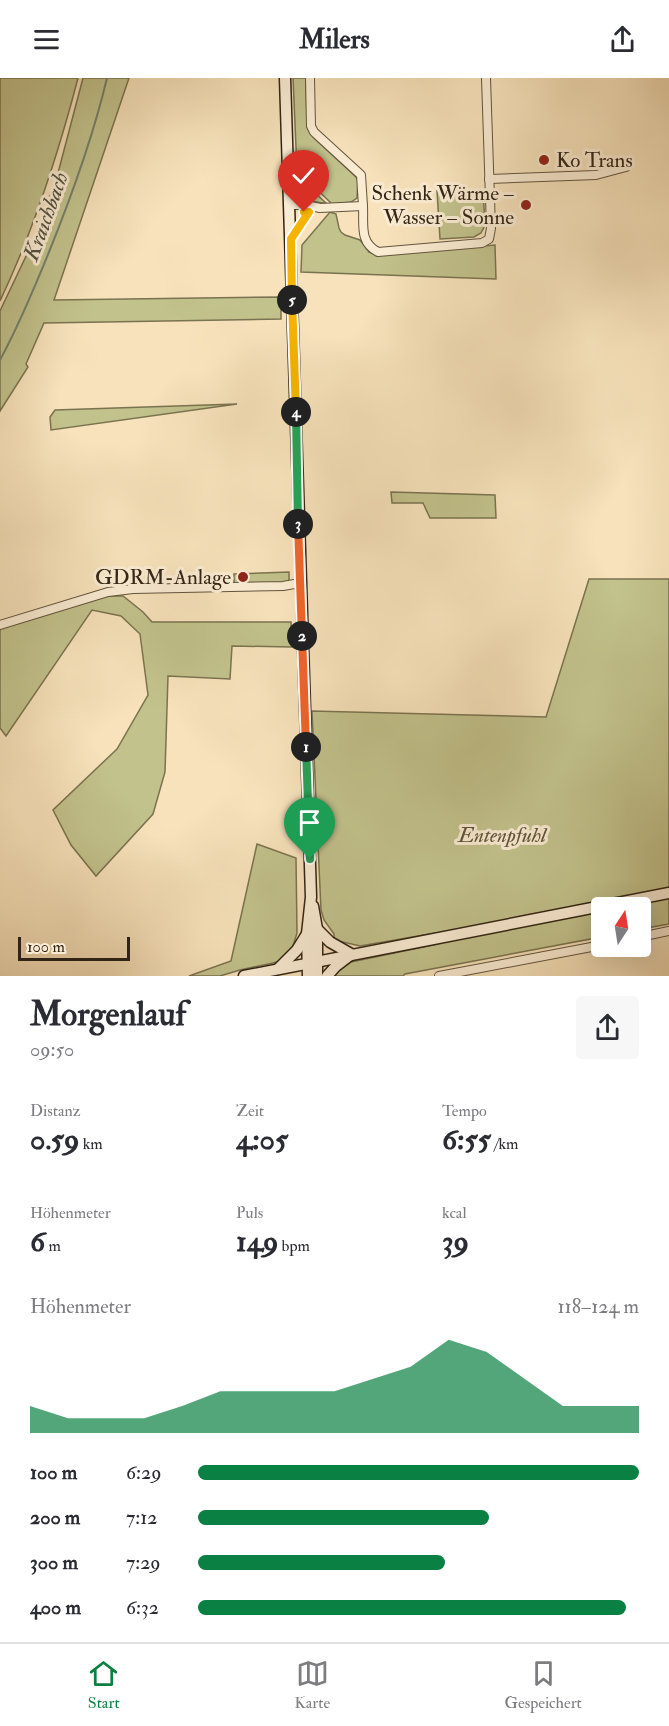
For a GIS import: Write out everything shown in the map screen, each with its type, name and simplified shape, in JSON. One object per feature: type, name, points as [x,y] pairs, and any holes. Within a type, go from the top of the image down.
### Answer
[{"type":"street","points":[[285,78],[312,932],[312,962],[308,976]]},
{"type":"street","points":[[310,78],[314,132],[361,175],[365,240],[378,252],[482,243],[489,239],[491,228],[486,78]]},
{"type":"street","points":[[489,179],[596,175],[626,166]]},
{"type":"street","points":[[290,208],[306,205],[320,208],[363,206]]},
{"type":"street","points":[[290,208],[309,212],[320,208]]},
{"type":"street","points":[[291,239],[309,212]]},
{"type":"street","points":[[0,625],[108,592],[133,589],[283,586],[300,583]]},
{"type":"street","points":[[244,976],[669,893]]},
{"type":"street","points":[[651,935],[669,931]]},
{"type":"street","points":[[312,932],[351,954]]},
{"type":"street","points":[[277,970],[312,932]]},
{"type":"street","points":[[440,976],[591,947]]},
{"type":"street","points":[[327,976],[351,954]]},
{"type":"street","points":[[312,962],[317,976]]},
{"type":"street","points":[[277,970],[289,976]]},
{"type":"green space","points":[[0,78],[78,78],[44,191],[24,247],[0,301]]},
{"type":"green space","points":[[83,78],[129,78],[54,300],[281,297],[281,319],[44,323],[26,364],[28,367],[0,411],[0,311],[37,233],[58,173]]},
{"type":"green space","points":[[293,78],[306,78],[307,127],[314,138],[358,181],[357,198],[351,202],[332,204],[297,170]]},
{"type":"green space","points":[[294,173],[326,203],[301,197],[295,188]]},
{"type":"green space","points":[[483,190],[485,225],[481,233],[474,237],[440,239],[437,191]]},
{"type":"green space","points":[[330,212],[336,214],[341,232],[360,240],[369,252],[378,255],[495,245],[496,279],[301,272],[302,245]]},
{"type":"green space","points":[[237,404],[51,430],[50,417],[55,410]]},
{"type":"green space","points":[[391,492],[495,495],[496,518],[430,518],[423,503],[392,503]]},
{"type":"green space","points":[[289,572],[289,583],[234,584],[234,574]]},
{"type":"green space","name":"Entenpfuhl","points":[[589,579],[669,579],[669,924],[651,927],[651,897],[591,897],[591,939],[403,976],[335,976],[333,974],[351,962],[438,944],[435,933],[360,946],[334,940],[334,934],[324,920],[321,910],[312,711],[546,717]]},
{"type":"green space","points":[[108,596],[123,596],[152,622],[291,622],[292,647],[232,646],[230,679],[168,676],[165,772],[153,814],[96,876],[71,845],[53,810],[117,749],[148,695],[140,634],[121,616],[92,610],[6,736],[0,728],[0,628]]},
{"type":"green space","points":[[257,844],[296,858],[297,933],[294,950],[280,961],[273,963],[220,976],[189,976],[231,961]]},
{"type":"waterway","name":"Kraichbach","points":[[0,360],[32,293],[66,209],[89,144],[107,78]]},
{"type":"place","name":"Ko Trans","points":[[544,160]]},
{"type":"place","name":"Schenk Wärme – Wasser – Sonne","points":[[526,205]]},
{"type":"place","name":"GDRM-Anlage","points":[[243,577]]},
{"type":"route","points":[[304,212],[309,212],[291,239],[310,859]]}]
